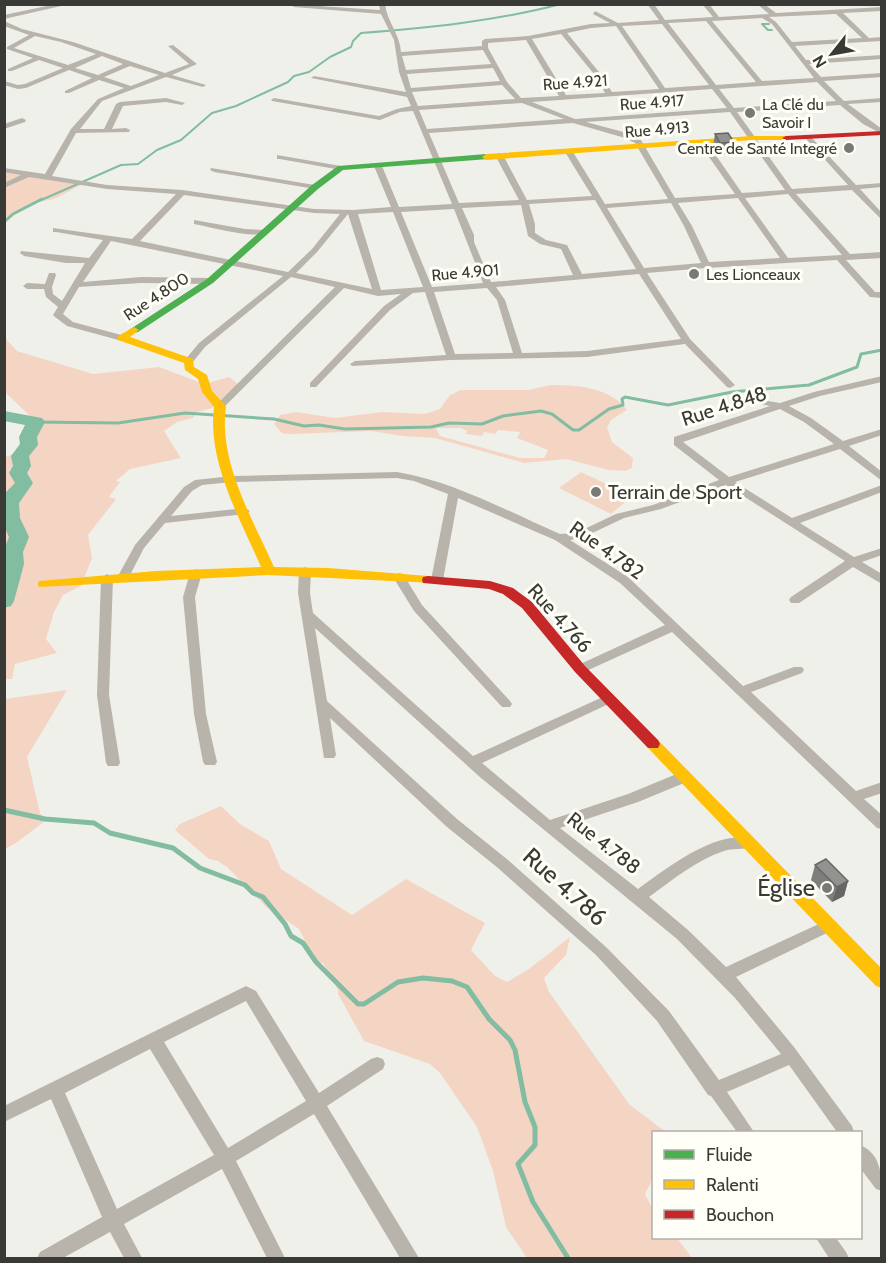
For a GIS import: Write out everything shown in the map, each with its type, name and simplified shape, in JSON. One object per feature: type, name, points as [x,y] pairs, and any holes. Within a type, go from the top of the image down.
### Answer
[{"type":"street","points":[[4,17],[68,4]]},
{"type":"street","points":[[382,4],[383,12],[397,40],[402,72],[409,93],[489,285],[501,300],[518,354]]},
{"type":"street","points":[[650,4],[732,110],[790,192],[845,258],[873,296],[882,296]]},
{"type":"street","points":[[705,4],[717,18]]},
{"type":"street","points":[[760,4],[774,15]]},
{"type":"street","points":[[294,5],[383,12]]},
{"type":"street","points":[[706,265],[688,226],[638,142],[628,136],[574,121],[519,99],[504,83],[485,48],[485,41],[528,38],[591,26],[880,11]]},
{"type":"street","points":[[838,12],[868,40]]},
{"type":"street","points":[[596,13],[618,25],[663,90]]},
{"type":"street","points":[[764,16],[774,23],[805,62],[842,102],[866,123],[882,132]]},
{"type":"street","points":[[707,19],[761,84]]},
{"type":"street","points":[[6,25],[68,42],[162,76],[203,85]]},
{"type":"street","points":[[563,32],[597,73],[609,93]]},
{"type":"street","points":[[35,34],[9,48],[130,88]]},
{"type":"street","points":[[528,38],[563,96]]},
{"type":"street","points":[[790,44],[882,39]]},
{"type":"street","points":[[46,178],[56,166],[74,131],[100,100],[186,69],[194,64],[171,46]]},
{"type":"street","points":[[398,54],[485,48]]},
{"type":"street","points":[[4,82],[23,87],[101,54]]},
{"type":"street","points":[[805,62],[882,57]]},
{"type":"street","points":[[10,70],[39,58]]},
{"type":"street","points":[[67,92],[130,63]]},
{"type":"street","points":[[402,72],[496,66]]},
{"type":"street","name":"Rue 4.921","points":[[274,100],[380,118],[399,110],[519,99],[882,75]]},
{"type":"street","points":[[314,78],[409,93],[504,83]]},
{"type":"street","name":"Rue 4.917","points":[[425,131],[882,99]]},
{"type":"street","points":[[106,131],[120,104],[166,100],[182,103]]},
{"type":"street","points":[[4,115],[22,120],[4,127]]},
{"type":"street","points":[[74,131],[126,130]]},
{"type":"street","name":"Rue 4.913","points":[[436,161],[499,155],[640,148],[752,138],[810,138],[882,132]]},
{"type":"street","points":[[810,138],[880,216]]},
{"type":"street","points":[[710,141],[706,147],[785,260]]},
{"type":"street","points":[[569,152],[687,341],[730,386]]},
{"type":"street","points":[[499,155],[532,222],[531,234],[535,239],[564,247],[578,276]]},
{"type":"street","points":[[280,157],[341,168],[436,161]]},
{"type":"street","points":[[378,166],[429,290],[451,357]]},
{"type":"street","name":"Rue 4.800","points":[[122,338],[210,280],[315,187],[341,168]]},
{"type":"street","points":[[214,170],[315,187]]},
{"type":"street","points":[[4,171],[107,187],[182,192],[292,208],[349,212],[597,198]]},
{"type":"street","points":[[4,186],[26,176]]},
{"type":"street","points":[[604,206],[882,184]]},
{"type":"street","points":[[134,242],[182,192]]},
{"type":"street","points":[[269,571],[220,450],[218,412],[207,392],[203,377],[189,368],[189,361],[202,345],[298,268],[349,212]]},
{"type":"street","points":[[349,212],[378,293]]},
{"type":"street","points":[[197,222],[245,231],[266,232]]},
{"type":"street","name":"Rue 4.901","points":[[57,230],[134,242],[378,293],[706,265],[882,255]]},
{"type":"street","points":[[108,239],[91,261],[58,315],[62,320],[122,338]]},
{"type":"street","points":[[24,253],[66,260],[91,261]]},
{"type":"street","points":[[52,275],[48,287],[49,295],[62,306]]},
{"type":"street","points":[[77,285],[141,280],[210,280]]},
{"type":"street","points":[[27,286],[48,287]]},
{"type":"street","points":[[218,412],[341,286]]},
{"type":"street","points":[[313,385],[387,308],[409,292]]},
{"type":"street","name":"Rue 4.800","points":[[122,338],[189,361]]},
{"type":"street","points":[[355,364],[518,354],[588,354],[687,341]]},
{"type":"street","name":"Rue 4.848","points":[[882,379],[818,394],[678,439],[678,444],[688,454],[727,481],[882,580]]},
{"type":"street","points":[[759,402],[781,406],[823,429],[882,478]]},
{"type":"street","points":[[559,538],[578,536],[620,516],[657,507],[727,481],[882,432]]},
{"type":"street","name":"Rue 4.782","points":[[124,576],[139,547],[192,485],[199,482],[232,479],[397,475],[416,478],[559,538],[624,580],[882,824]]},
{"type":"street","points":[[791,522],[882,488]]},
{"type":"street","points":[[436,580],[454,492]]},
{"type":"street","points":[[162,520],[244,511]]},
{"type":"street","points":[[795,600],[852,562],[882,551]]},
{"type":"street","points":[[305,571],[304,593],[329,755]]},
{"type":"street","name":"Rue 4.766","points":[[44,584],[124,576],[305,571],[490,585],[508,591],[527,605],[580,669],[882,981]]},
{"type":"street","points":[[196,573],[189,597],[200,714],[210,762]]},
{"type":"street","points":[[399,577],[418,608],[506,704]]},
{"type":"street","points":[[107,578],[103,695],[113,763]]},
{"type":"street","name":"Rue 4.788","points":[[307,614],[417,716],[549,826],[615,876],[725,975],[791,1057],[845,1131]]},
{"type":"street","points":[[580,669],[672,627]]},
{"type":"street","points":[[742,692],[798,670]]},
{"type":"street","points":[[473,762],[609,699]]},
{"type":"street","name":"Rue 4.786","points":[[322,704],[452,823],[503,864],[601,951],[663,1016],[745,1131]]},
{"type":"street","points":[[549,826],[633,798],[684,777]]},
{"type":"street","points":[[855,797],[882,787]]},
{"type":"street","points":[[638,897],[665,877],[709,852],[725,845],[747,843]]},
{"type":"street","points":[[725,975],[828,926]]},
{"type":"street","points":[[4,1115],[246,993],[251,996],[410,1258]]},
{"type":"street","points":[[153,1039],[226,1160],[276,1258]]},
{"type":"street","points":[[714,1090],[791,1057]]},
{"type":"street","points":[[46,1258],[226,1160],[316,1105],[377,1064]]},
{"type":"street","points":[[55,1089],[113,1221],[133,1258]]},
{"type":"street","points":[[862,1154],[882,1183]]},
{"type":"street","points":[[826,1239],[840,1258]]},
{"type":"shaded area","points":[[5,169],[85,183],[54,199],[34,203],[14,214],[5,223]]},
{"type":"shaded area","points":[[4,337],[17,351],[93,374],[159,367],[204,384],[229,377],[238,384],[212,408],[197,412],[193,418],[177,422],[164,431],[181,458],[130,469],[116,481],[120,482],[109,497],[116,499],[88,535],[92,558],[81,586],[63,595],[54,612],[46,639],[57,653],[15,664],[12,679],[5,679],[5,457],[24,448],[36,422],[5,392]]},
{"type":"shaded area","points":[[551,385],[582,387],[602,392],[620,402],[627,410],[611,420],[607,427],[612,442],[633,458],[632,468],[625,471],[609,470],[566,459],[524,463],[435,438],[371,431],[291,434],[282,433],[274,424],[280,415],[296,412],[335,418],[382,412],[425,414],[440,409],[450,395],[461,390],[528,390]],"holes":[[[436,428],[461,428],[467,431],[466,434],[482,436],[484,432],[495,434],[498,430],[520,432],[517,438],[548,450],[544,458],[520,458],[440,436]]]},
{"type":"shaded area","name":"Terrain de Sport","points":[[581,472],[632,496],[611,514],[559,488]]},
{"type":"shaded area","points":[[67,690],[27,757],[40,813],[45,821],[5,849],[5,699]]},
{"type":"shaded area","points":[[221,806],[240,824],[269,841],[281,869],[352,915],[406,879],[485,923],[471,950],[495,976],[507,982],[529,969],[570,937],[566,955],[544,978],[549,992],[630,1105],[665,1131],[652,1131],[652,1180],[645,1194],[652,1208],[652,1239],[678,1239],[692,1258],[527,1258],[506,1227],[493,1171],[477,1127],[440,1073],[430,1064],[364,1041],[323,963],[316,962],[299,929],[265,906],[227,867],[218,861],[209,859],[175,830],[180,824]]},
{"type":"building","points":[[728,133],[734,142],[720,143],[715,134]]},
{"type":"building","points":[[826,859],[848,881],[837,887],[815,865]]},
{"type":"waterway","points":[[39,201],[121,165],[138,164],[157,150],[181,140],[212,113],[236,106],[288,82],[294,76],[309,72],[330,57],[351,47],[353,41],[361,33],[462,23],[561,4]]},
{"type":"waterway","points":[[769,24],[762,24],[768,30],[772,30]]},
{"type":"waterway","points":[[4,222],[13,214],[42,199]]},
{"type":"waterway","points":[[36,422],[118,423],[185,413],[274,419],[304,426],[319,425],[345,429],[431,427],[449,423],[482,424],[503,416],[541,411],[552,414],[573,430],[579,430],[609,409],[623,405],[622,399],[625,397],[668,405],[732,392],[809,385],[857,367],[861,354],[882,350]]},
{"type":"waterway","points":[[4,416],[36,422],[28,437],[29,445],[20,456],[22,466],[18,473],[24,483],[9,503],[11,518],[19,537],[13,552],[14,564],[4,601]]},
{"type":"waterway","points":[[4,810],[45,819],[94,823],[110,833],[173,848],[200,868],[245,885],[253,893],[263,897],[285,924],[291,936],[303,943],[316,962],[358,1004],[364,1004],[398,982],[423,978],[452,981],[467,987],[489,1019],[510,1040],[515,1050],[525,1102],[535,1127],[535,1145],[518,1164],[533,1202],[568,1258]]},
{"type":"traffic: fast","points":[[134,330],[210,281],[315,187],[341,168],[486,157]]},
{"type":"traffic: slow","points":[[486,157],[752,138],[786,138]]},
{"type":"traffic: slow","points":[[134,330],[122,338],[189,361],[189,368],[203,377],[207,392],[220,406],[218,422],[220,442],[226,465],[243,512],[269,571]]},
{"type":"traffic: slow","points":[[44,584],[156,575],[268,571],[328,572],[428,580]]},
{"type":"traffic: slow","points":[[653,744],[882,981]]},
{"type":"traffic: jam","points":[[786,138],[882,133]]},
{"type":"traffic: jam","points":[[428,580],[490,585],[508,591],[527,605],[580,669],[653,744]]},
{"type":"place","name":"La Clé du Savoir I","points":[[750,113]]},
{"type":"place","name":"Centre de Santé Integré","points":[[849,148]]},
{"type":"place","name":"Les Lionceaux","points":[[694,274]]},
{"type":"place","name":"Terrain de Sport","points":[[596,492]]},
{"type":"place","name":"Église","points":[[827,888]]}]
